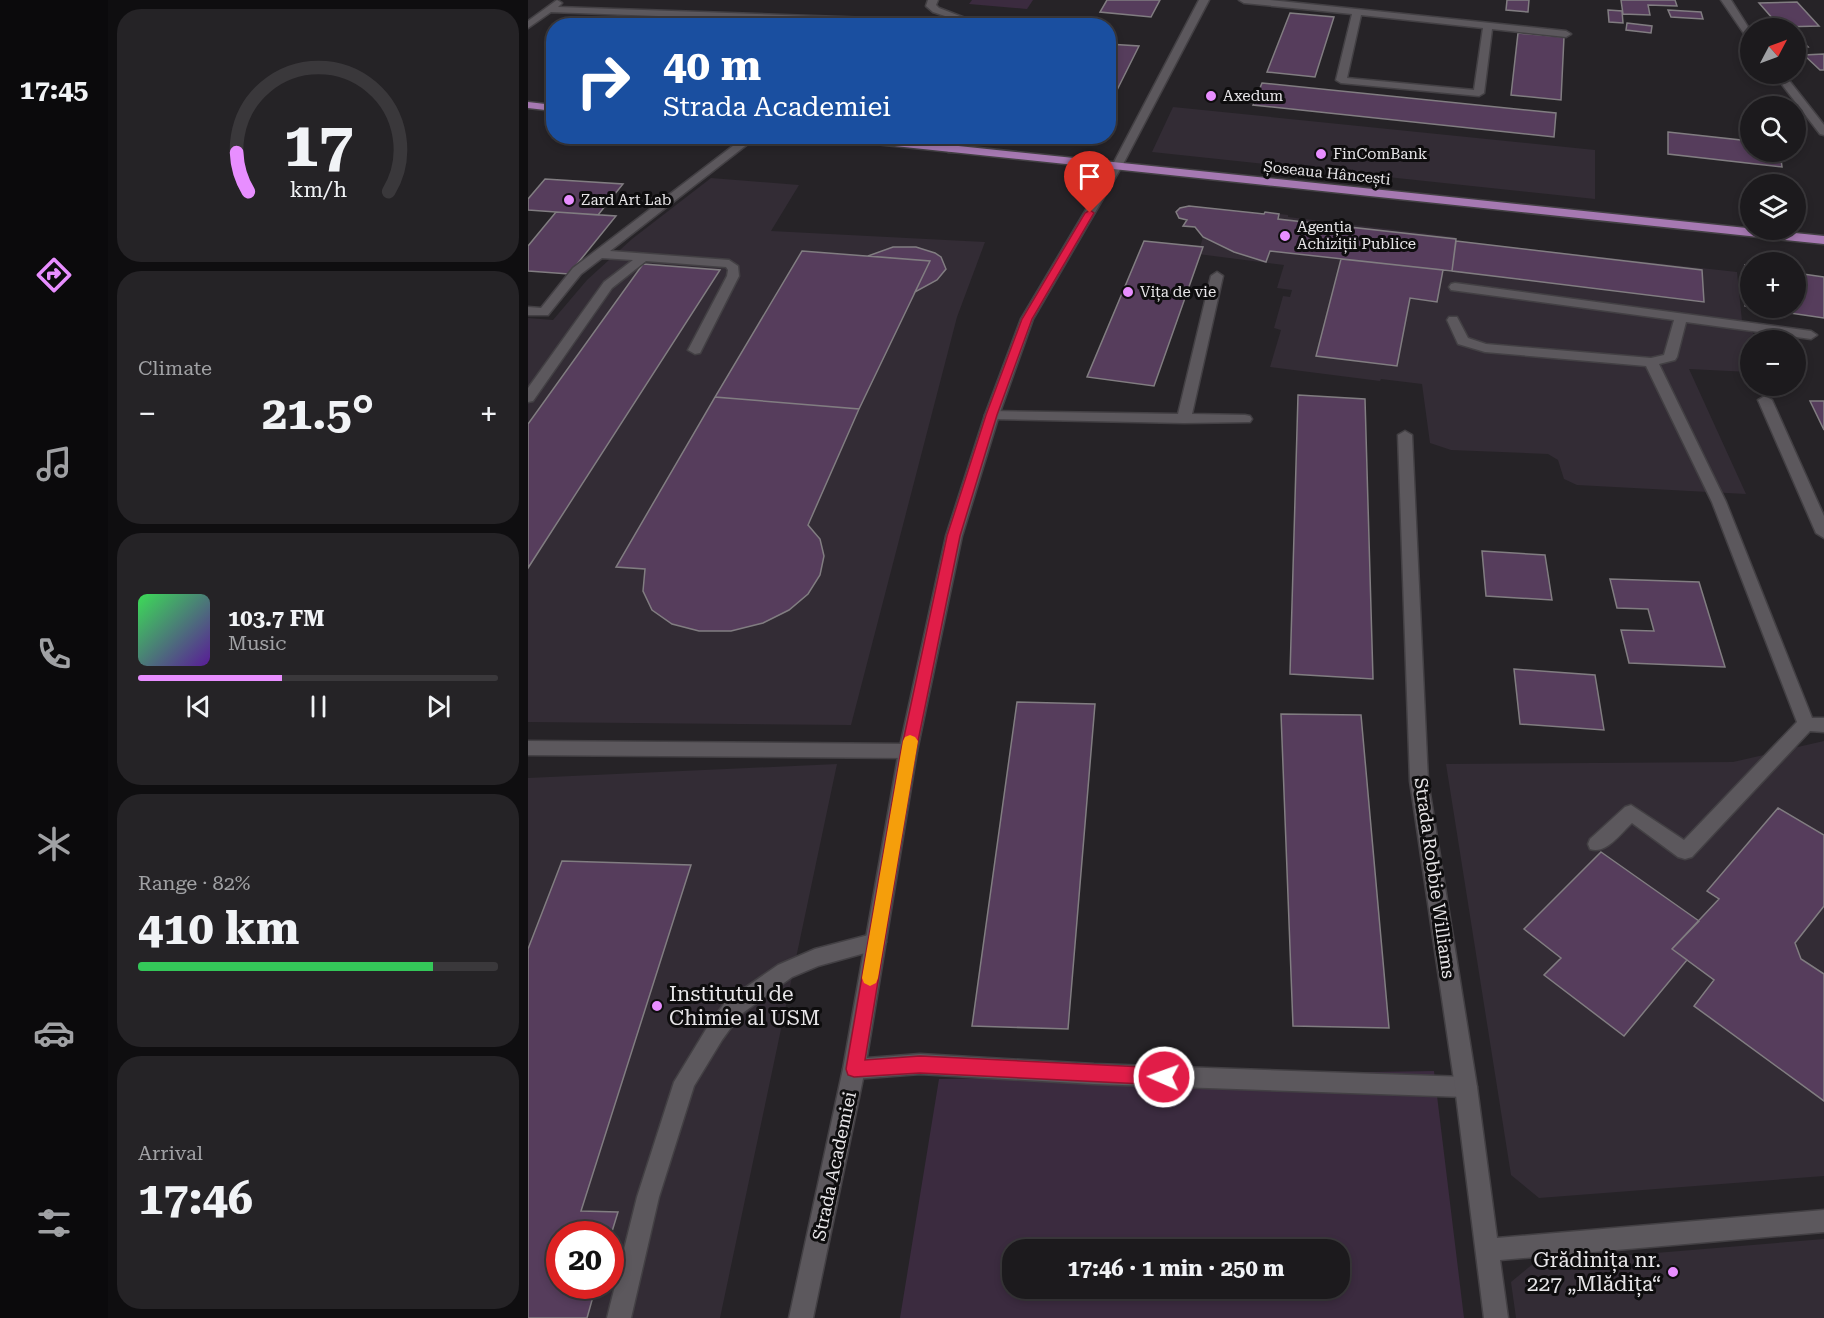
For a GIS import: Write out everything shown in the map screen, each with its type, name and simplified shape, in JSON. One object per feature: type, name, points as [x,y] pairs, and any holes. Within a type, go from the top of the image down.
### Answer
[{"type":"main road","points":[[528,105],[546,107]]},
{"type":"main road","name":"Șoseaua Hâncești","points":[[899,144],[1824,240]]},
{"type":"street","points":[[528,25],[560,0]]},
{"type":"street","points":[[933,0],[931,6],[936,10],[962,18]]},
{"type":"street","name":"Strada Academiei","points":[[801,1318],[854,1069],[908,751],[954,536],[992,415],[1027,319],[1118,166],[1204,0]]},
{"type":"street","points":[[1244,0],[1566,34]]},
{"type":"street","points":[[1726,0],[1740,21]]},
{"type":"street","points":[[550,9],[794,18]]},
{"type":"street","points":[[1357,12],[1341,80],[1479,93],[1488,25]]},
{"type":"street","points":[[1787,84],[1824,132]]},
{"type":"street","points":[[528,311],[544,312],[577,272],[743,144]]},
{"type":"street","points":[[952,150],[955,144]]},
{"type":"street","points":[[600,254],[722,263],[729,264],[734,269],[733,276],[695,350]]},
{"type":"street","points":[[528,398],[609,285],[643,258]]},
{"type":"street","points":[[1184,419],[1217,276]]},
{"type":"street","points":[[1455,287],[1812,335]]},
{"type":"street","points":[[1453,320],[1463,341],[1485,348],[1651,362],[1670,357],[1681,318]]},
{"type":"street","points":[[1597,844],[1631,812],[1685,851],[1815,725],[1719,501],[1651,362]]},
{"type":"street","points":[[1765,400],[1824,533]]},
{"type":"street","points":[[992,415],[1245,419]]},
{"type":"street","name":"Strada Robbie Williams","points":[[1405,435],[1419,781],[1466,1088],[1496,1318]]},
{"type":"street","points":[[528,748],[908,751]]},
{"type":"street","points":[[619,1318],[648,1197],[685,1082],[733,1008],[785,971],[815,958],[876,942]]},
{"type":"street","points":[[854,1069],[920,1064],[1094,1074],[1466,1088]]},
{"type":"street","points":[[1487,1250],[1824,1221]]},
{"type":"shaded area","points":[[972,0],[1033,0],[1027,9],[969,4]]},
{"type":"shaded area","points":[[1173,107],[1595,150],[1595,199],[1152,152]]},
{"type":"shaded area","points":[[711,178],[799,185],[771,231],[985,242],[957,317],[851,725],[528,722],[528,318],[553,320],[587,280],[632,239]]},
{"type":"shaded area","points":[[1189,206],[1264,214],[1265,212],[1288,215],[1288,217],[1455,237],[1457,241],[1737,272],[1740,318],[1750,330],[1740,330],[1740,372],[1689,369],[1746,494],[1577,485],[1564,479],[1558,460],[1548,454],[1451,450],[1430,443],[1422,384],[1270,367],[1281,330],[1274,328],[1283,296],[1290,297],[1292,290],[1277,288],[1284,265],[1198,254],[1203,237],[1195,227],[1183,226],[1186,220],[1176,214],[1180,208]]},
{"type":"shaded area","points":[[1824,741],[1824,1176],[1539,1198],[1511,1175],[1446,764],[1733,762]]},
{"type":"shaded area","name":"Institutul de Chimie al USM","points":[[837,764],[720,1318],[528,1318],[528,778]]},
{"type":"shaded area","points":[[1434,1071],[1464,1318],[900,1318],[939,1079]]},
{"type":"shaded area","name":"Grădinița nr. 227 „Mlădița“","points":[[1824,1239],[1824,1318],[1516,1318],[1511,1282],[1534,1263]]},
{"type":"building","points":[[1107,0],[1160,0],[1151,17],[1100,12]]},
{"type":"building","points":[[1507,0],[1529,0],[1528,12],[1506,10]]},
{"type":"building","points":[[1621,0],[1675,0],[1677,6],[1648,5],[1650,15],[1623,14]]},
{"type":"building","points":[[1797,2],[1819,26],[1806,26],[1806,18],[1772,18],[1759,3]]},
{"type":"building","points":[[1608,10],[1622,11],[1623,23],[1609,22]]},
{"type":"building","points":[[1668,10],[1701,12],[1703,19],[1671,17]]},
{"type":"building","points":[[1290,13],[1334,17],[1315,77],[1267,72]]},
{"type":"building","points":[[1627,23],[1652,26],[1651,33],[1626,30]]},
{"type":"building","points":[[1518,33],[1564,37],[1561,100],[1511,95]]},
{"type":"building","points":[[1116,45],[1139,46],[1116,92]]},
{"type":"building","points":[[1824,54],[1824,70],[1820,70],[1806,55]]},
{"type":"building","points":[[1262,83],[1556,113],[1554,137],[1253,105]]},
{"type":"building","points":[[1668,132],[1740,140],[1740,162],[1781,162],[1782,167],[1668,154]]},
{"type":"building","points":[[545,179],[623,184],[598,215],[528,210],[528,199]]},
{"type":"building","points":[[1189,206],[1264,214],[1265,212],[1279,214],[1278,219],[1456,239],[1452,271],[1270,251],[1266,262],[1234,252],[1203,237],[1195,227],[1183,226],[1187,220],[1179,218],[1176,212],[1180,208]]},
{"type":"building","points":[[556,212],[616,216],[569,274],[528,271],[528,246]]},
{"type":"building","points":[[1144,241],[1203,247],[1154,386],[1087,377]]},
{"type":"building","points":[[1456,241],[1702,270],[1704,302],[1452,271]]},
{"type":"building","points":[[893,247],[916,247],[935,253],[941,257],[946,269],[937,280],[915,292],[930,261],[868,256]]},
{"type":"building","points":[[802,251],[930,261],[859,409],[715,397]]},
{"type":"building","points":[[1341,259],[1443,270],[1437,302],[1410,298],[1397,366],[1316,356]]},
{"type":"building","points":[[643,264],[720,270],[528,568],[528,424]]},
{"type":"building","points":[[1806,274],[1824,277],[1824,318],[1806,315]]},
{"type":"building","points":[[1298,395],[1365,399],[1373,679],[1290,674]]},
{"type":"building","points":[[715,397],[859,409],[808,525],[820,539],[824,556],[820,575],[808,594],[789,610],[763,623],[731,631],[699,631],[672,624],[652,610],[643,591],[645,569],[616,567]]},
{"type":"building","points":[[1810,401],[1824,401],[1824,430]]},
{"type":"building","points":[[1482,551],[1545,555],[1552,600],[1486,596]]},
{"type":"building","points":[[1610,579],[1699,582],[1725,667],[1629,663],[1621,630],[1654,631],[1648,609],[1617,608]]},
{"type":"building","points":[[1514,669],[1595,675],[1604,730],[1520,724]]},
{"type":"building","points":[[1017,702],[1095,704],[1068,1029],[972,1026]]},
{"type":"building","points":[[1281,714],[1361,715],[1389,1028],[1293,1026]]},
{"type":"building","points":[[1778,808],[1824,835],[1824,906],[1795,943],[1801,959],[1824,974],[1824,1101],[1694,1006],[1714,980],[1672,949],[1719,899],[1707,891]]},
{"type":"building","points":[[1601,852],[1699,921],[1672,949],[1687,960],[1624,1036],[1544,975],[1561,958],[1524,929]]},
{"type":"building","points":[[562,861],[691,865],[581,1211],[618,1212],[615,1221],[546,1221],[546,1299],[592,1299],[587,1318],[528,1318],[528,949]]},
{"type":"slow traffic","points":[[870,978],[910,741]]},
{"type":"place","name":"Axedum","points":[[1211,96]]},
{"type":"place","name":"FinComBank","points":[[1321,154]]},
{"type":"place","name":"Zard Art Lab","points":[[569,200]]},
{"type":"place","name":"Agenția Achiziții Publice","points":[[1285,236]]},
{"type":"place","name":"Vița de vie","points":[[1128,292]]},
{"type":"place","name":"Institutul de Chimie al USM","points":[[657,1006]]},
{"type":"place","name":"Grădinița nr. 227 „Mlădița“","points":[[1673,1272]]},
{"type":"route","points":[[1090,213],[1027,319],[992,415],[954,536],[908,751],[854,1069],[920,1064],[1164,1077]]}]
